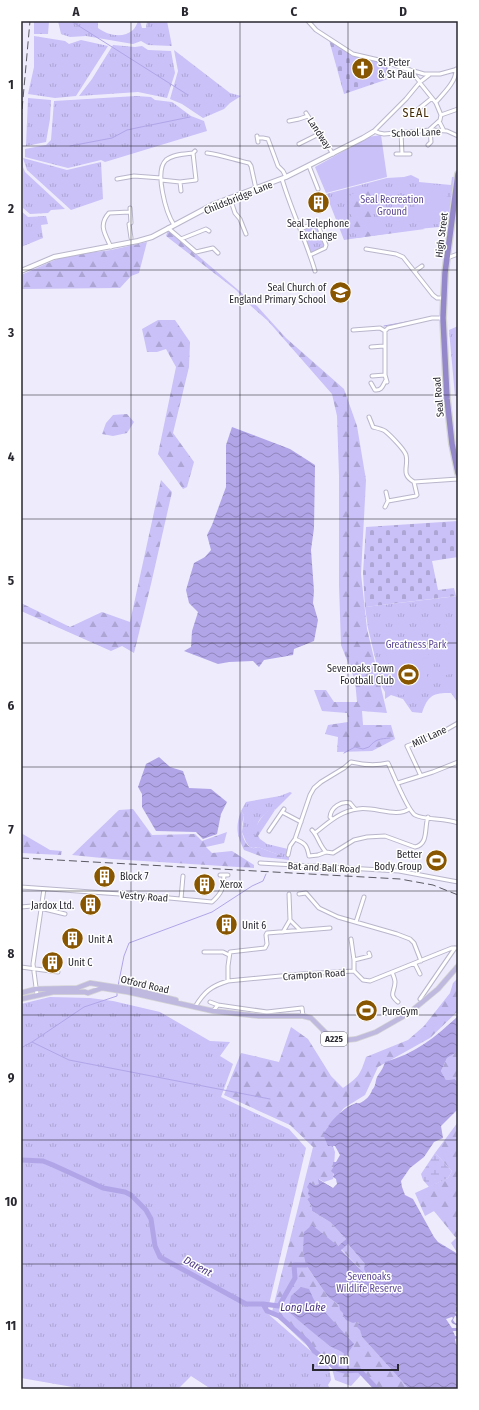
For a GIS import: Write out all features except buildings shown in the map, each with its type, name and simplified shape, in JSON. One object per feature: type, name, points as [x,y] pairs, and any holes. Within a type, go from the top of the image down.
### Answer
[{"type":"highway","name":"High Street","points":[[443,318],[448,258],[458,174]]},
{"type":"highway","name":"Seal Road","points":[[443,318],[447,399],[452,444],[458,473]]},
{"type":"main road","name":"A225","points":[[303,1016],[311,1018],[333,1038],[340,1040],[356,1039],[376,1032],[409,1013],[438,989],[458,966]]},
{"type":"main road","points":[[21,993],[36,989],[77,988],[84,986],[86,983],[91,983],[94,987],[92,991]]},
{"type":"main road","name":"Otford Road","points":[[91,983],[166,997],[213,1011],[259,1016],[303,1016]]},
{"type":"main road","points":[[84,986],[85,992]]},
{"type":"main road","name":"Otford Road","points":[[21,999],[53,992],[88,993],[102,988],[195,1006]]},
{"type":"street","points":[[308,21],[316,30],[353,54],[383,61],[429,75],[457,69],[454,79],[436,102]]},
{"type":"street","points":[[410,70],[436,102],[441,115],[439,121],[430,130],[431,142],[428,145]]},
{"type":"street","name":"Childsbridge Lane","points":[[21,271],[54,257],[138,242],[152,237],[214,204],[284,178],[309,166],[364,138],[374,131],[429,75]]},
{"type":"street","points":[[416,111],[432,98]]},
{"type":"street","points":[[441,115],[458,109]]},
{"type":"street","name":"Landway","points":[[289,121],[299,119],[307,114],[333,154]]},
{"type":"street","points":[[439,121],[444,131]]},
{"type":"street","name":"School Lane","points":[[374,131],[382,134],[430,130],[444,131],[458,136]]},
{"type":"street","points":[[401,132],[402,154]]},
{"type":"street","points":[[298,144],[320,134]]},
{"type":"street","points":[[258,139],[268,139],[278,166],[283,171],[288,199],[315,271]]},
{"type":"street","points":[[117,179],[134,176],[161,179],[180,182],[196,180],[193,160],[194,152],[179,154],[165,161],[162,168],[161,179],[163,198],[168,214],[174,225]]},
{"type":"street","points":[[207,153],[221,155],[229,159],[249,163],[256,189]]},
{"type":"street","points":[[396,154],[410,154]]},
{"type":"street","points":[[309,166],[318,189]]},
{"type":"street","points":[[180,182],[180,191]]},
{"type":"street","points":[[230,198],[235,212],[246,231]]},
{"type":"street","points":[[111,247],[103,227],[104,218],[109,213],[130,212],[131,223],[129,224],[131,238]]},
{"type":"street","points":[[300,229],[313,224],[318,225],[326,245],[325,248],[310,255]]},
{"type":"street","points":[[168,228],[196,252],[215,248],[218,253]]},
{"type":"street","points":[[181,239],[206,228],[209,231]]},
{"type":"street","points":[[366,249],[400,256],[406,260],[434,296],[437,298],[444,298]]},
{"type":"street","points":[[448,258],[458,254]]},
{"type":"street","points":[[415,271],[422,266]]},
{"type":"street","points":[[385,331],[388,328],[432,318],[443,318]]},
{"type":"street","points":[[354,330],[380,328],[385,331]]},
{"type":"street","points":[[371,383],[375,390],[378,390],[382,388],[387,381],[385,375],[385,331]]},
{"type":"street","points":[[371,347],[384,346]]},
{"type":"street","points":[[372,376],[385,375]]},
{"type":"street","points":[[369,417],[373,427],[380,431],[386,432],[395,438],[403,450],[406,455],[406,475],[409,479],[414,482],[458,479]]},
{"type":"street","points":[[388,501],[416,496],[414,482]]},
{"type":"street","points":[[385,507],[388,501],[386,492]]},
{"type":"street","name":"Mill Lane","points":[[420,776],[407,746],[437,735],[458,722]]},
{"type":"street","points":[[288,855],[290,846],[295,839],[310,795],[314,788],[320,782],[344,768],[351,762],[374,766],[388,763],[409,809],[416,815],[428,818],[447,819],[458,823]]},
{"type":"street","points":[[398,783],[440,770],[458,762]]},
{"type":"street","points":[[332,820],[330,817],[331,812],[340,804],[350,803],[356,809]]},
{"type":"street","points":[[315,833],[345,812],[356,809],[366,808],[402,813],[409,809]]},
{"type":"street","points":[[269,831],[283,811],[301,822]]},
{"type":"street","points":[[295,839],[308,846],[309,856],[333,852],[354,840],[377,836],[385,836],[410,846],[418,846],[422,844],[425,839],[428,818]]},
{"type":"street","points":[[269,822],[273,825]]},
{"type":"street","points":[[312,830],[326,852]]},
{"type":"street","name":"Bat and Ball Road","points":[[260,862],[268,864],[399,871],[458,882]]},
{"type":"street","name":"Vestry Road","points":[[21,887],[212,902],[218,897],[223,889],[226,875],[220,875]]},
{"type":"street","points":[[181,899],[183,876]]},
{"type":"street","points":[[37,996],[33,964],[44,889]]},
{"type":"street","points":[[299,894],[306,893],[319,908],[338,917],[410,939],[414,943],[421,960]]},
{"type":"street","points":[[283,932],[290,920],[289,894]]},
{"type":"street","points":[[356,922],[364,897]]},
{"type":"street","points":[[21,907],[32,906],[65,914]]},
{"type":"street","points":[[290,920],[300,930]]},
{"type":"street","points":[[228,981],[230,952],[266,948],[267,934],[330,928]]},
{"type":"street","points":[[351,940],[354,971]]},
{"type":"street","points":[[420,999],[457,948]]},
{"type":"street","name":"Crampton Road","points":[[195,1006],[202,995],[217,984],[228,981],[354,971],[363,980],[368,981],[415,964],[421,960],[457,948]]},
{"type":"street","points":[[204,952],[222,952],[229,955]]},
{"type":"street","points":[[354,960],[370,956],[370,953]]},
{"type":"street","points":[[415,964],[420,974]]},
{"type":"street","points":[[21,967],[34,970],[58,972]]},
{"type":"street","points":[[392,972],[395,983],[392,992],[392,1000],[398,1002]]},
{"type":"street","points":[[210,1002],[218,1005],[266,1012],[302,1008],[303,1016]]},
{"type":"street","points":[[213,1011],[218,1005]]},
{"type":"green space","points":[[34,21],[49,21],[48,34],[34,34]]},
{"type":"green space","points":[[58,21],[98,21],[98,28],[106,33],[120,35],[129,33],[133,30],[138,21],[140,21],[142,28],[146,28],[147,21],[167,21],[172,46],[148,45],[141,41],[133,44],[86,36],[70,37],[61,34]]},
{"type":"green space","points":[[34,36],[65,41],[69,44],[81,40],[108,46],[76,96],[55,98],[28,94],[34,67]]},
{"type":"green space","points":[[329,40],[352,56],[381,61],[386,64],[391,78],[344,94]]},
{"type":"green space","points":[[113,45],[135,47],[142,46],[148,50],[171,51],[175,73],[167,98],[138,92],[79,96],[92,79]]},
{"type":"green space","points":[[174,50],[230,93],[241,96],[224,109],[203,118],[182,104],[170,99],[178,71]]},
{"type":"green space","points":[[136,96],[151,97],[155,100],[172,102],[191,116],[204,121],[207,131],[105,162],[101,160],[68,168],[25,157],[25,149],[46,145],[51,140],[54,101]]},
{"type":"green space","points":[[28,98],[51,100],[50,119],[46,142],[26,146]]},
{"type":"green space","points":[[381,135],[387,177],[326,193],[315,167],[368,137]]},
{"type":"green space","points":[[23,158],[67,170],[101,162],[103,199],[71,210],[27,170]]},
{"type":"green space","points":[[23,167],[25,172],[65,209],[51,210],[48,213],[30,214],[23,208]]},
{"type":"green space","name":"Seal Recreation Ground","points":[[411,175],[419,179],[419,182],[451,185],[452,177],[456,177],[450,226],[418,229],[344,240],[326,194],[387,178]]},
{"type":"green space","points":[[417,183],[448,186],[444,225],[413,221]]},
{"type":"green space","points":[[363,191],[372,191],[373,225],[378,230],[367,231],[370,233],[406,228],[425,229],[357,238],[348,200],[351,194]]},
{"type":"green space","points":[[21,211],[28,217],[46,216],[48,224],[41,225],[43,238],[21,247]]},
{"type":"green space","points":[[313,224],[318,225],[325,248],[310,255],[300,229]]},
{"type":"green space","points":[[168,230],[257,306],[286,338],[344,389],[357,426],[366,480],[361,574],[367,629],[387,713],[362,711],[363,725],[391,725],[395,739],[372,751],[337,752],[338,737],[325,734],[328,725],[348,722],[347,713],[322,711],[314,690],[326,690],[334,702],[357,702],[355,680],[341,645],[337,416],[332,394],[268,321],[236,290],[166,236]]},
{"type":"green space","points":[[147,242],[139,273],[131,276],[120,288],[21,289],[21,275],[64,256],[111,250]]},
{"type":"green space","points":[[158,320],[175,320],[190,342],[189,367],[173,433],[194,462],[187,487],[183,489],[158,454],[176,367],[166,349],[157,352],[147,352],[142,329]]},
{"type":"green space","points":[[458,326],[458,396],[455,396],[449,330]]},
{"type":"green space","points":[[127,414],[134,422],[127,433],[113,436],[102,434],[106,423],[113,415]]},
{"type":"green space","points":[[161,480],[172,492],[134,653],[122,646],[111,651],[21,611],[21,603],[70,627],[102,612],[130,622]]},
{"type":"green space","points":[[458,521],[458,557],[432,561],[438,590],[454,588],[456,596],[365,607],[363,573],[366,527]]},
{"type":"green space","name":"Greatness Park","points":[[458,596],[458,703],[451,693],[435,695],[429,699],[422,713],[412,712],[403,699],[391,695],[385,699],[385,692],[382,687],[368,628],[365,607]]},
{"type":"green space","points":[[458,631],[458,672],[443,676],[432,637]]},
{"type":"green space","name":"Sevenoaks Town Football Club","points":[[416,641],[418,646],[425,644],[429,657],[422,659],[430,686],[399,696],[385,650]]},
{"type":"green space","points":[[290,792],[292,793],[275,810],[268,811],[259,820],[257,829],[258,841],[260,839],[267,844],[288,849],[286,855],[289,856],[289,860],[281,859],[282,856],[258,847],[250,847],[242,832],[244,815],[241,811],[246,802],[280,796]]},
{"type":"green space","points":[[133,809],[152,835],[195,834],[202,841],[227,832],[224,843],[206,847],[212,853],[232,851],[254,865],[254,868],[72,855],[119,810]]},
{"type":"green space","points":[[270,809],[275,810],[258,836],[260,839],[258,842],[256,841],[255,837],[256,828],[260,819]]},
{"type":"green space","points":[[241,811],[244,815],[242,832],[249,847],[258,847],[282,856],[281,859],[263,857],[244,850],[237,827]]},
{"type":"green space","points":[[21,833],[50,850],[62,851],[61,855],[21,853]]},
{"type":"green space","points":[[458,978],[458,1011],[430,1038],[378,1067],[365,1095],[344,1108],[327,1128],[335,1152],[333,1179],[324,1182],[319,1179],[319,1184],[314,1185],[309,1190],[310,1197],[307,1199],[311,1205],[312,1211],[330,1222],[346,1239],[338,1246],[306,1265],[328,1297],[339,1305],[347,1316],[359,1323],[362,1337],[409,1389],[374,1389],[361,1375],[351,1386],[335,1380],[331,1365],[304,1343],[272,1312],[313,1147],[290,1125],[224,1095],[241,1053],[279,1062],[291,1027],[308,1039],[331,1076],[343,1088],[358,1075],[366,1057],[408,1040],[424,1026],[450,993],[453,983]]},
{"type":"green space","points":[[50,997],[90,998],[113,1001],[160,1012],[210,1041],[230,1042],[220,1056],[233,1064],[221,1097],[289,1129],[306,1148],[267,1313],[329,1367],[331,1380],[328,1385],[330,1389],[211,1389],[191,1376],[178,1389],[84,1389],[21,1378],[21,1004]]},
{"type":"green space","points":[[457,1051],[458,1083],[455,1079],[446,1080],[441,1071],[447,1058]]},
{"type":"green space","points":[[458,1122],[458,1254],[451,1243],[456,1238],[434,1211],[425,1216],[415,1193],[448,1178],[452,1171],[435,1153]]},
{"type":"green space","points":[[435,1153],[452,1171],[448,1178],[429,1187],[423,1180],[421,1174]]},
{"type":"green space","points":[[348,1244],[365,1264],[367,1273],[365,1274],[341,1249]]},
{"type":"water","points":[[232,427],[290,449],[315,465],[314,528],[311,550],[314,591],[313,603],[318,620],[314,641],[294,649],[293,655],[264,660],[259,667],[253,661],[218,664],[184,651],[191,647],[192,631],[198,612],[189,603],[186,590],[194,563],[205,557],[211,550],[207,535],[226,487],[226,445]]},
{"type":"water","points":[[159,757],[170,767],[183,771],[189,788],[211,789],[227,802],[221,814],[217,834],[203,839],[196,832],[156,831],[142,807],[142,794],[138,787],[146,764]]},
{"type":"water","name":"Sevenoaks Wildlife Reserve","points":[[458,1007],[458,1051],[447,1058],[441,1071],[446,1080],[455,1079],[458,1083],[458,1109],[441,1126],[443,1138],[434,1142],[424,1157],[410,1168],[401,1181],[405,1195],[413,1199],[434,1237],[438,1242],[458,1254],[458,1301],[456,1307],[458,1307],[458,1310],[455,1313],[458,1314],[458,1321],[456,1316],[453,1320],[455,1323],[458,1323],[458,1326],[452,1323],[452,1317],[446,1319],[452,1328],[458,1328],[458,1331],[453,1331],[455,1336],[458,1336],[458,1338],[455,1339],[458,1347],[458,1389],[409,1389],[362,1337],[360,1330],[357,1327],[359,1323],[353,1323],[346,1320],[340,1310],[339,1305],[328,1297],[306,1265],[303,1251],[304,1232],[312,1225],[338,1246],[346,1239],[330,1222],[312,1211],[311,1205],[307,1199],[310,1197],[307,1187],[310,1182],[314,1185],[319,1184],[318,1179],[333,1188],[337,1184],[336,1179],[333,1177],[334,1174],[331,1171],[334,1166],[333,1162],[336,1162],[340,1155],[335,1146],[328,1146],[323,1134],[336,1116],[345,1109],[368,1098],[385,1062],[396,1059],[415,1050],[457,1017]],"holes":[[[348,1244],[365,1264],[365,1274],[341,1250]]]},
{"type":"water","name":"Long Lake","points":[[301,1287],[309,1289],[314,1300],[354,1344],[346,1356],[341,1351],[330,1346],[288,1311],[291,1296]]},
{"type":"waterway","points":[[71,21],[188,95]]},
{"type":"waterway","points":[[70,146],[112,138],[127,130],[190,117]]},
{"type":"waterway","points":[[384,326],[423,319]]},
{"type":"waterway","points":[[344,753],[355,747],[363,749],[369,747],[378,740],[390,738]]},
{"type":"waterway","points":[[118,986],[124,956],[129,943],[212,912],[252,886],[263,881],[266,874]]},
{"type":"waterway","points":[[32,1042],[84,1007],[117,996],[117,993]]},
{"type":"waterway","points":[[21,1048],[32,1042],[69,1060],[270,1099]]},
{"type":"waterway","name":"Darent","points":[[21,1160],[43,1161],[103,1188],[125,1192],[131,1195],[146,1210],[151,1219],[155,1246],[160,1257],[246,1304],[263,1304],[267,1311],[279,1316],[307,1341],[314,1351],[337,1369],[345,1371],[359,1370],[377,1389]]},
{"type":"waterway","points":[[263,1304],[279,1306],[295,1278],[294,1265],[306,1265]]},
{"type":"railway","points":[[21,121],[30,21]]},
{"type":"railway","points":[[21,858],[400,879],[433,885],[458,895]]},
{"type":"place","name":"St Peter & St Paul","points":[[362,68]]},
{"type":"place","name":"Seal Telephone Exchange","points":[[318,203]]},
{"type":"place","name":"Seal Church of England Primary School","points":[[341,293]]},
{"type":"place","name":"Sevenoaks Town Football Club","points":[[409,674]]},
{"type":"place","name":"Better Body Group","points":[[437,860]]},
{"type":"place","name":"Block 7","points":[[104,876]]},
{"type":"place","name":"Xerox","points":[[205,884]]},
{"type":"place","name":"Jardox Ltd.","points":[[90,905]]},
{"type":"place","name":"Unit 6","points":[[227,925]]},
{"type":"place","name":"Unit A","points":[[73,939]]},
{"type":"place","name":"Unit C","points":[[53,962]]},
{"type":"place","name":"PureGym","points":[[367,1011]]},
{"type":"district","name":"SEAL","points":[[416,113]]}]
